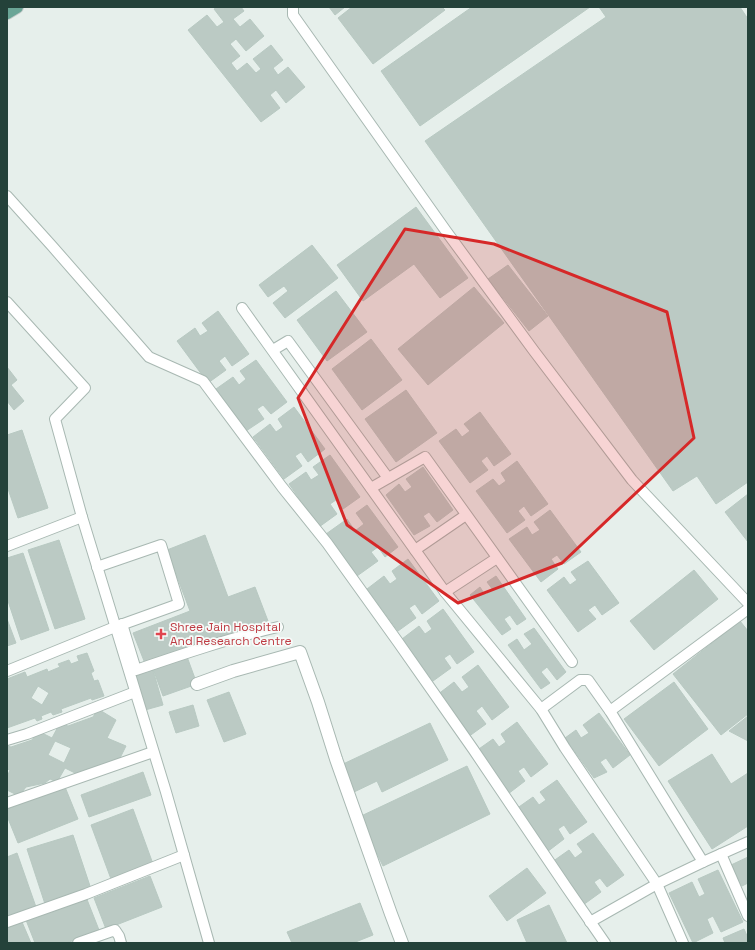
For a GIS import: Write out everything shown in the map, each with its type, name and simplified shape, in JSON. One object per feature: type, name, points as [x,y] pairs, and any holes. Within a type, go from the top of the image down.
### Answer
[{"type":"main road","points":[[7,13],[17,7]]},
{"type":"street","points":[[197,684],[233,671],[300,652],[336,759],[402,943]]},
{"type":"lane","points":[[293,7],[293,15],[446,231],[590,425],[632,480],[748,603]]},
{"type":"lane","points":[[7,196],[149,357],[202,381],[282,487],[327,543],[398,642],[605,943]]},
{"type":"lane","points":[[7,302],[85,388],[55,419],[97,567],[136,670],[253,633],[278,627]]},
{"type":"lane","points":[[242,308],[445,592],[541,709],[565,748],[657,884],[683,943]]},
{"type":"lane","points":[[273,350],[288,341],[388,478]]},
{"type":"lane","points":[[371,488],[425,457],[572,662]]},
{"type":"lane","points":[[415,550],[466,515]]},
{"type":"lane","points":[[7,546],[82,517]]},
{"type":"lane","points":[[7,672],[119,625],[179,604],[161,545],[97,567]]},
{"type":"lane","points":[[445,592],[497,558]]},
{"type":"lane","points":[[610,711],[748,609]]},
{"type":"lane","points":[[119,625],[135,692],[154,752],[209,943]]},
{"type":"lane","points":[[541,709],[580,680],[588,680],[610,711],[703,862]]},
{"type":"lane","points":[[7,740],[135,692]]},
{"type":"lane","points":[[7,803],[154,752]]},
{"type":"lane","points":[[590,922],[657,884],[748,842]]},
{"type":"lane","points":[[721,854],[748,916]]},
{"type":"lane","points":[[7,922],[86,894],[184,855]]},
{"type":"lane","points":[[78,943],[115,930],[121,943]]},
{"type":"highlighted area","points":[[405,229],[494,244],[667,312],[694,438],[562,563],[458,603],[347,525],[298,398]]},
{"type":"building","points":[[217,7],[241,7],[244,11],[233,19],[240,27],[250,19],[264,36],[246,51],[236,39],[230,44],[240,56],[231,63],[237,71],[247,63],[256,73],[261,69],[253,59],[271,45],[283,60],[273,68],[278,75],[288,67],[305,87],[286,103],[276,90],[270,95],[280,108],[261,122],[188,30],[207,15],[217,27],[224,22],[214,9]]},
{"type":"building","points":[[329,7],[345,7],[335,15]]},
{"type":"building","points":[[352,7],[442,7],[445,10],[373,64],[338,18]]},
{"type":"building","points":[[472,7],[590,7],[420,126],[381,71]]},
{"type":"building","points":[[599,7],[740,7],[748,19],[748,482],[716,504],[697,476],[673,491],[425,141],[606,17]]},
{"type":"building","points":[[416,207],[468,278],[440,298],[414,264],[363,301],[337,265]]},
{"type":"building","points":[[312,245],[338,278],[285,318],[273,303],[288,291],[284,286],[268,297],[259,285]]},
{"type":"building","points":[[508,265],[548,316],[529,331],[488,279]]},
{"type":"building","points":[[474,287],[504,323],[428,385],[398,349]]},
{"type":"building","points":[[336,291],[367,332],[327,361],[297,320]]},
{"type":"building","points":[[218,311],[249,354],[232,366],[225,356],[219,361],[226,370],[208,383],[177,341],[195,328],[200,336],[208,331],[202,323]]},
{"type":"building","points":[[371,339],[402,380],[362,410],[332,369]]},
{"type":"building","points":[[256,360],[287,402],[271,414],[263,405],[257,409],[264,419],[246,431],[216,389],[233,377],[239,385],[246,379],[240,371]]},
{"type":"building","points":[[7,367],[17,380],[11,385],[24,401],[14,410],[7,401]]},
{"type":"building","points":[[406,390],[437,433],[396,462],[365,419]]},
{"type":"building","points":[[294,407],[325,449],[308,462],[301,452],[295,456],[302,466],[284,479],[253,437],[270,424],[276,432],[283,427],[278,419]]},
{"type":"building","points":[[480,412],[511,454],[494,466],[487,456],[481,461],[488,470],[470,483],[439,441],[456,429],[462,437],[470,431],[464,424]]},
{"type":"building","points":[[22,430],[48,508],[18,518],[7,486],[7,435]]},
{"type":"building","points":[[330,455],[360,497],[343,509],[336,500],[330,504],[337,514],[319,527],[289,484],[306,472],[311,480],[319,475],[313,467]]},
{"type":"building","points":[[517,461],[548,504],[531,516],[524,506],[518,511],[525,520],[507,533],[476,491],[493,479],[499,486],[506,481],[501,473]]},
{"type":"building","points":[[423,467],[453,510],[437,522],[429,512],[423,516],[430,526],[414,535],[386,495],[399,484],[405,492],[412,487],[406,479]]},
{"type":"building","points":[[748,494],[748,542],[725,512]]},
{"type":"building","points":[[367,505],[398,547],[385,557],[378,547],[371,552],[378,561],[357,576],[326,534],[347,519],[355,531],[364,524],[356,513]]},
{"type":"building","points":[[550,510],[581,552],[564,564],[557,555],[551,559],[558,569],[541,582],[509,539],[527,527],[532,535],[540,530],[534,522]]},
{"type":"building","points":[[205,535],[228,597],[255,587],[268,621],[146,666],[133,633],[190,611],[167,550]]},
{"type":"building","points":[[59,540],[85,619],[55,629],[28,550]]},
{"type":"building","points":[[23,553],[49,630],[21,640],[7,598],[7,558]]},
{"type":"building","points":[[408,559],[439,601],[422,614],[415,604],[409,608],[416,618],[398,631],[367,589],[384,576],[390,584],[397,579],[392,571]]},
{"type":"building","points":[[588,561],[619,603],[602,615],[595,605],[588,610],[596,619],[578,632],[547,590],[564,577],[570,585],[577,580],[571,572]]},
{"type":"building","points":[[694,570],[718,599],[654,650],[630,621]]},
{"type":"building","points":[[496,576],[526,619],[517,625],[510,615],[504,619],[511,629],[502,635],[470,595],[480,587],[485,595],[493,590],[487,582]]},
{"type":"building","points":[[443,609],[474,652],[457,664],[450,654],[444,658],[451,668],[433,681],[402,639],[419,626],[425,634],[432,629],[427,621]]},
{"type":"building","points":[[7,619],[16,643],[7,646]]},
{"type":"building","points":[[740,621],[748,631],[748,714],[721,735],[673,674]]},
{"type":"building","points":[[534,628],[566,672],[557,680],[547,667],[541,672],[550,683],[541,689],[508,645],[517,639],[524,650],[532,644],[524,634]]},
{"type":"building","points":[[87,653],[94,671],[91,673],[94,681],[98,680],[104,696],[92,700],[91,698],[61,709],[62,712],[53,715],[51,712],[41,716],[42,719],[37,721],[35,718],[7,728],[7,679],[25,672],[27,677],[47,669],[48,672],[60,667],[58,664],[69,660],[71,664],[79,661],[77,656]],"holes":[[[38,686],[49,693],[42,705],[31,698]]]},
{"type":"building","points":[[186,654],[197,684],[163,696],[152,666]]},
{"type":"building","points":[[478,665],[509,707],[492,720],[482,706],[476,711],[486,724],[468,737],[437,695],[454,682],[462,692],[469,687],[462,677]]},
{"type":"building","points":[[153,670],[163,705],[145,710],[134,675]]},
{"type":"building","points":[[674,682],[708,729],[659,766],[624,719]]},
{"type":"building","points":[[229,692],[246,734],[224,742],[207,700]]},
{"type":"building","points":[[193,705],[199,726],[176,733],[169,712]]},
{"type":"building","points":[[98,709],[116,720],[107,738],[126,746],[117,764],[112,761],[82,771],[79,775],[65,768],[57,782],[50,779],[45,783],[26,787],[19,796],[7,790],[7,777],[10,770],[7,769],[7,746],[11,747],[32,740],[38,731],[52,738],[60,723],[68,726],[93,717]],"holes":[[[55,741],[71,748],[64,763],[48,755]]]},
{"type":"building","points":[[599,713],[630,755],[613,768],[606,758],[600,762],[607,772],[594,778],[565,738],[576,730],[581,738],[589,733],[583,725]]},
{"type":"building","points":[[748,716],[748,741],[729,731]]},
{"type":"building","points":[[517,722],[548,764],[531,777],[524,767],[518,771],[525,781],[508,794],[476,751],[493,739],[499,747],[506,742],[501,734]]},
{"type":"building","points":[[430,723],[448,760],[382,792],[377,781],[354,792],[341,765]]},
{"type":"building","points":[[712,754],[731,784],[748,773],[748,826],[712,849],[668,781]]},
{"type":"building","points":[[467,766],[490,814],[383,866],[359,817]]},
{"type":"building","points":[[143,772],[151,795],[89,817],[81,795]]},
{"type":"building","points":[[557,780],[587,822],[570,834],[564,825],[558,829],[564,839],[547,852],[516,809],[533,797],[539,805],[546,800],[540,792]]},
{"type":"building","points":[[65,787],[78,819],[18,843],[7,816],[7,809]]},
{"type":"building","points":[[133,809],[153,864],[111,879],[91,825]]},
{"type":"building","points":[[593,833],[624,875],[607,887],[600,878],[594,882],[601,892],[583,905],[552,862],[569,850],[575,858],[583,852],[577,844]]},
{"type":"building","points":[[73,835],[91,889],[45,904],[27,849]]},
{"type":"building","points":[[17,853],[36,907],[7,917],[7,857]]},
{"type":"building","points":[[748,857],[748,883],[742,886],[731,865]]},
{"type":"building","points":[[527,868],[546,893],[507,921],[489,896]]},
{"type":"building","points":[[718,870],[743,922],[721,932],[713,916],[707,919],[713,933],[693,943],[669,893],[692,882],[699,897],[705,894],[698,879]]},
{"type":"building","points":[[150,876],[162,907],[106,929],[94,898]]},
{"type":"building","points":[[86,897],[99,930],[67,943],[35,943],[26,920]]},
{"type":"building","points":[[360,903],[373,935],[353,943],[292,943],[287,932]]},
{"type":"building","points":[[549,905],[567,943],[527,943],[517,920]]},
{"type":"building","points":[[22,922],[31,943],[7,943],[7,928]]},
{"type":"building","points":[[744,929],[748,938],[748,943],[725,943],[723,938]]},
{"type":"place","name":"Shree Jain Hospital And Research Centre","points":[[161,634]]}]
